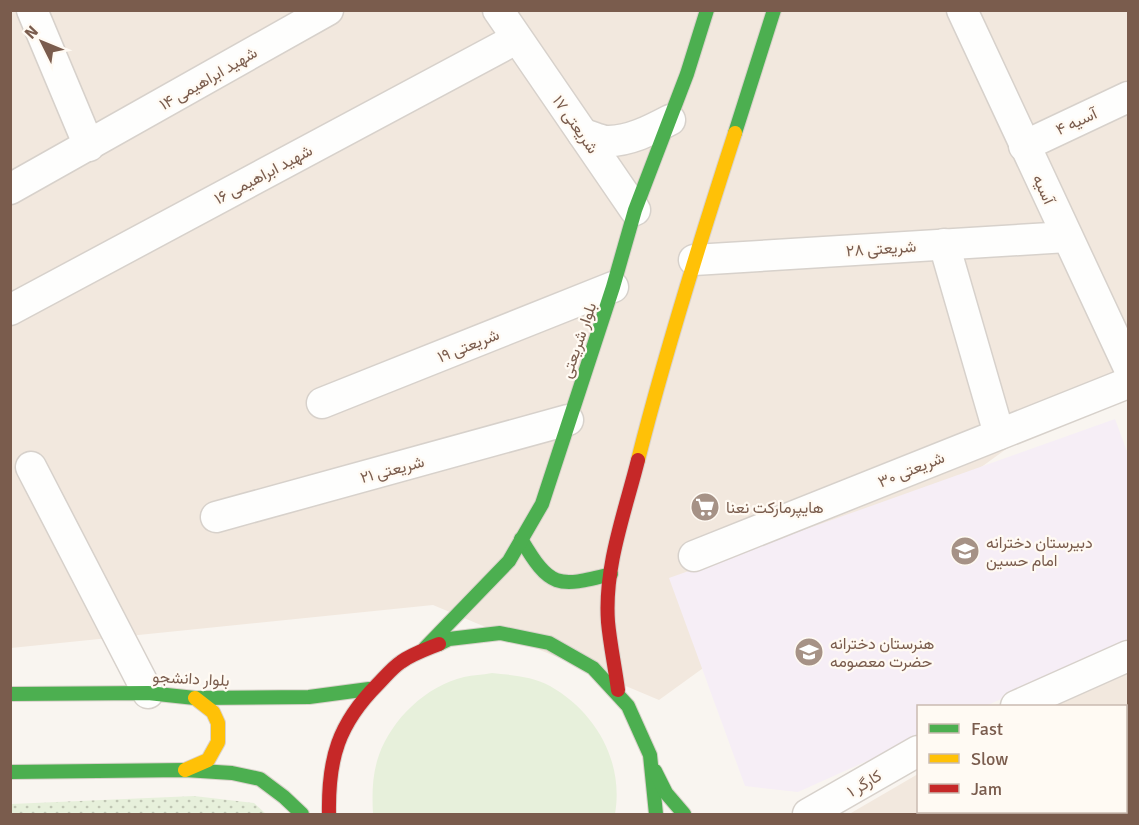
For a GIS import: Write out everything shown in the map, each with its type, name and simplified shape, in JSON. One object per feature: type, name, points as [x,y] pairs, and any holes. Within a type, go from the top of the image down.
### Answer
[{"type":"main road","name":"بلوار شریعتی","points":[[425,648],[509,561],[542,504],[614,286],[635,210],[687,74],[707,10]]},
{"type":"main road","points":[[618,690],[608,621],[613,558],[654,397],[694,260],[774,10]]},
{"type":"main road","points":[[521,539],[540,569],[554,581],[583,582],[611,574]]},
{"type":"main road","points":[[329,814],[329,782],[336,748],[349,717],[369,689],[395,665],[425,648],[447,640],[494,633],[529,637],[562,648],[583,660],[618,690],[642,727],[650,748],[655,770],[656,814]]},
{"type":"main road","name":"بلوار دانشجو","points":[[10,694],[148,693],[195,698],[309,697],[369,689]]},
{"type":"main road","points":[[185,770],[208,760],[218,742],[218,723],[213,712],[195,698]]},
{"type":"main road","points":[[10,772],[185,770],[232,773],[260,779],[302,814]]},
{"type":"main road","points":[[655,770],[666,793],[684,814]]},
{"type":"street","points":[[32,10],[89,146]]},
{"type":"street","name":"شهید ابراهیمی ۱۴","points":[[10,189],[328,10]]},
{"type":"street","name":"شریعتی ۱۷","points":[[498,10],[635,210]]},
{"type":"street","name":"آسیه","points":[[962,10],[1128,366]]},
{"type":"street","name":"شهید ابراهیمی ۱۶","points":[[10,310],[516,39]]},
{"type":"street","name":"آسیه ۴","points":[[1024,146],[1128,97]]},
{"type":"street","points":[[583,134],[606,141],[627,138],[670,120]]},
{"type":"street","name":"شریعتی ۲۸","points":[[694,260],[1067,237]]},
{"type":"street","points":[[944,244],[999,434]]},
{"type":"street","name":"شریعتی ۱۹","points":[[322,403],[614,286]]},
{"type":"street","name":"شریعتی ۳۰","points":[[694,556],[1128,383]]},
{"type":"street","name":"شریعتی ۲۱","points":[[216,517],[568,420]]},
{"type":"street","points":[[31,466],[148,693]]},
{"type":"street","points":[[1018,705],[1128,656]]},
{"type":"street","name":"کارگر ۱","points":[[808,814],[917,752]]},
{"type":"shaded area","points":[[11,11],[1128,11],[1128,402],[1110,374],[659,700],[433,605],[11,648]]},
{"type":"shaded area","points":[[1115,419],[1128,454],[1128,639],[988,705],[917,705],[917,738],[798,792],[745,786],[669,578]]},
{"type":"shaded area","points":[[1128,653],[1128,814],[851,814],[917,775],[917,813],[1127,813],[1127,705],[1038,705]]},
{"type":"green space","points":[[492,673],[536,680],[550,686],[581,710],[603,740],[611,758],[617,795],[615,814],[373,814],[373,784],[379,755],[392,729],[402,717],[424,696],[450,681]]},
{"type":"green space","points":[[194,796],[254,803],[266,814],[11,814],[11,804]]},
{"type":"traffic: fast","points":[[425,648],[509,561],[542,504],[613,287],[635,210],[687,74],[707,10]]},
{"type":"traffic: fast","points":[[735,133],[774,10]]},
{"type":"traffic: fast","points":[[521,539],[540,567],[557,580],[578,581],[611,574]]},
{"type":"traffic: fast","points":[[439,644],[449,639],[500,633],[549,643],[593,668],[628,706],[650,755],[656,814]]},
{"type":"traffic: fast","points":[[10,694],[148,693],[195,698],[309,697],[369,689]]},
{"type":"traffic: fast","points":[[10,772],[185,770],[232,773],[260,779],[302,814]]},
{"type":"traffic: fast","points":[[655,771],[666,793],[684,814]]},
{"type":"traffic: slow","points":[[638,460],[684,295],[735,133]]},
{"type":"traffic: slow","points":[[185,770],[208,760],[218,742],[218,723],[213,712],[195,698]]},
{"type":"traffic: jam","points":[[618,690],[608,622],[609,581],[612,560],[638,460]]},
{"type":"traffic: jam","points":[[329,814],[329,794],[334,759],[338,743],[353,713],[398,664],[439,644]]},
{"type":"place","name":"هایپرمارکت نعنا","points":[[705,507]]},
{"type":"place","name":"دبیرستان دخترانه امام حسین","points":[[965,551]]},
{"type":"place","name":"هنرستان دخترانه حضرت معصومه","points":[[809,652]]}]
